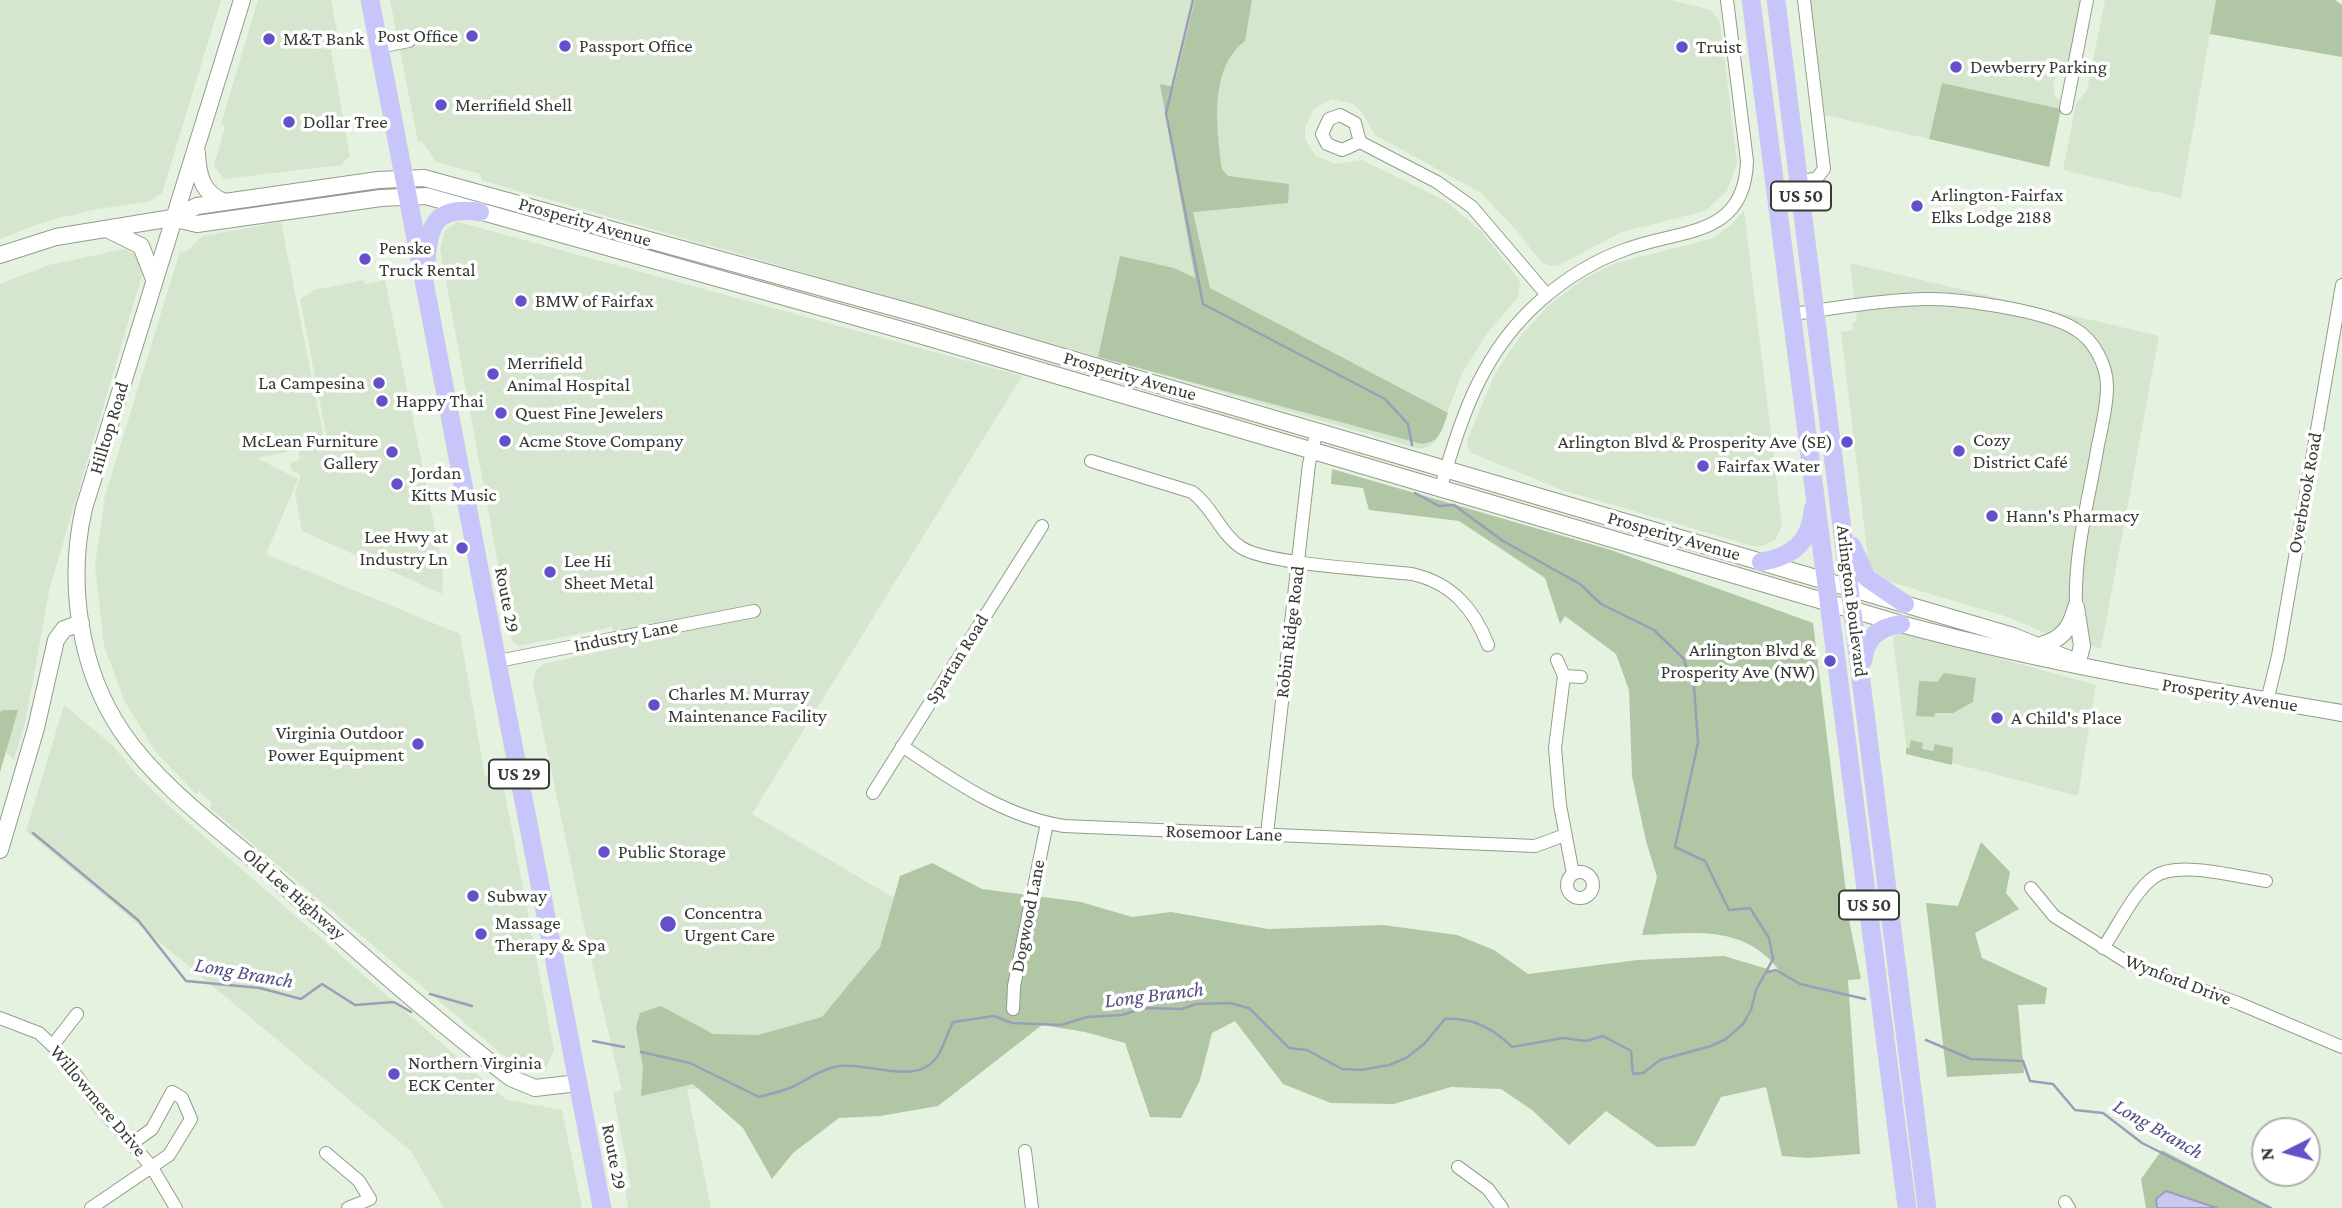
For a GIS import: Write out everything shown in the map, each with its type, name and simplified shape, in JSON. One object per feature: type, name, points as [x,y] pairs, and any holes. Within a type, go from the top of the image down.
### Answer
[{"type":"main road","name":"Hilltop Road","points":[[81,622],[75,576],[79,528],[172,218],[242,0]]},
{"type":"main road","name":"Route 29","points":[[370,0],[603,1208]]},
{"type":"main road","name":"Arlington Boulevard","points":[[1751,0],[1908,1208]]},
{"type":"main road","name":"Arlington Boulevard","points":[[1776,0],[1927,1208]]},
{"type":"main road","points":[[196,147],[204,187],[212,196],[225,202]]},
{"type":"main road","name":"Prosperity Avenue","points":[[0,255],[48,239],[172,218],[197,206],[403,177],[440,181],[1446,468],[2041,645],[2077,665]]},
{"type":"main road","name":"Prosperity Avenue","points":[[172,218],[197,224],[406,195],[426,196],[1312,449],[1901,624],[1993,648],[2154,682],[2342,713]]},
{"type":"main road","points":[[425,287],[428,242],[435,221],[452,211],[480,212]]},
{"type":"main road","points":[[105,228],[141,246],[154,279]]},
{"type":"main road","points":[[1761,562],[1785,556],[1807,537],[1813,518],[1814,471]]},
{"type":"main road","points":[[1843,523],[1867,578],[1905,604]]},
{"type":"main road","points":[[2041,645],[2065,632],[2076,607]]},
{"type":"main road","points":[[2076,607],[2082,646],[2077,665]]},
{"type":"main road","points":[[0,850],[36,728],[56,640],[64,629],[81,622]]},
{"type":"main road","name":"Old Lee Highway","points":[[81,622],[94,669],[114,718],[159,776],[511,1077],[535,1088],[578,1083]]},
{"type":"main road","points":[[1862,680],[1864,651],[1870,638],[1883,628],[1901,624]]},
{"type":"street","points":[[1441,487],[1465,407],[1485,367],[1517,323],[1547,295],[1607,257],[1638,245],[1706,228],[1732,209],[1744,187],[1747,161],[1727,0]]},
{"type":"street","points":[[1799,182],[1816,178],[1824,169],[1804,0]]},
{"type":"street","points":[[2066,108],[2087,0]]},
{"type":"street","points":[[379,47],[409,41]]},
{"type":"street","points":[[1360,142],[1437,181],[1472,207],[1547,295]]},
{"type":"street","name":"Overbrook Road","points":[[2267,701],[2278,656],[2342,285]]},
{"type":"street","points":[[1793,314],[1927,299],[1954,301],[2060,322],[2078,331],[2091,343],[2104,367],[2107,387],[2078,542],[2076,607]]},
{"type":"street","name":"Robin Ridge Road","points":[[1267,835],[1312,449],[1317,430]]},
{"type":"street","points":[[1091,461],[1186,488],[1203,500],[1231,539],[1243,549],[1258,555],[1412,574],[1435,582],[1455,594],[1470,608],[1488,645]]},
{"type":"street","name":"Spartan Road","points":[[873,793],[1042,526]]},
{"type":"street","name":"Industry Lane","points":[[498,661],[754,611]]},
{"type":"street","points":[[1557,660],[1564,676],[1555,748],[1564,835],[1573,874]]},
{"type":"street","points":[[1564,676],[1580,677]]},
{"type":"street","name":"Rosemoor Lane","points":[[902,746],[982,797],[1028,819],[1047,823],[1535,846],[1564,835]]},
{"type":"street","name":"Dogwood Lane","points":[[1013,1009],[1014,986],[1047,823]]},
{"type":"street","points":[[2104,948],[2146,884],[2163,872],[2184,869],[2266,881]]},
{"type":"street","name":"Wynford Drive","points":[[2031,888],[2054,916],[2104,948],[2156,975],[2238,1003],[2342,1047]]},
{"type":"street","points":[[53,1045],[77,1014]]},
{"type":"street","name":"Willowmere Drive","points":[[0,1018],[39,1033],[53,1045],[97,1104],[134,1142],[152,1166],[176,1208]]},
{"type":"street","points":[[91,1208],[169,1155],[191,1119],[182,1098],[172,1092],[152,1129],[134,1142]]},
{"type":"street","points":[[1025,1151],[1032,1208]]},
{"type":"street","points":[[326,1153],[359,1181],[370,1199],[348,1208]]},
{"type":"street","points":[[1458,1167],[1488,1189],[1502,1208]]},
{"type":"shaded area","points":[[0,0],[221,0],[162,193],[150,201],[92,210],[44,222],[0,239]]},
{"type":"shaded area","points":[[258,0],[331,0],[339,42],[329,39],[350,156],[341,165],[224,179],[214,166],[225,126],[221,124]]},
{"type":"shaded area","points":[[390,0],[1213,0],[1172,91],[1240,0],[1671,0],[1711,10],[1720,22],[1737,163],[1727,191],[1705,211],[1622,232],[1559,265],[1550,266],[1541,262],[1517,231],[1481,193],[1375,135],[1361,111],[1353,104],[1332,99],[1314,109],[1305,128],[1305,139],[1316,156],[1336,164],[1362,160],[1444,200],[1482,232],[1520,281],[1518,297],[1489,331],[1463,371],[1437,439],[1431,446],[1420,449],[481,180],[481,174],[436,162],[422,141],[418,142]]},
{"type":"shaded area","points":[[1195,0],[1252,0],[1245,41],[1233,53],[1220,83],[1217,118],[1222,169],[1228,176],[1289,184],[1288,203],[1193,212],[1210,288],[1448,413],[1440,434],[1433,441],[1422,444],[1098,357],[1120,256],[1174,268],[1195,278],[1160,84],[1174,87]]},
{"type":"shaded area","name":"Dewberry Parking","points":[[1810,0],[2082,0],[2068,70],[2057,75],[2053,84],[2055,96],[2062,103],[2061,109],[1942,83],[1929,139],[1825,115]]},
{"type":"shaded area","points":[[2105,0],[2216,0],[2181,198],[2063,170],[2076,104],[2087,90]]},
{"type":"shaded area","points":[[2216,0],[2335,0],[2342,5],[2342,57],[2210,34]]},
{"type":"shaded area","points":[[1942,83],[2061,109],[2049,167],[1929,139]]},
{"type":"shaded area","points":[[1744,210],[1782,525],[1776,539],[1763,546],[1753,546],[1562,490],[1469,452],[1467,440],[1495,374],[1519,338],[1548,306],[1585,278],[1616,263],[1711,239],[1731,225]]},
{"type":"shaded area","points":[[281,222],[325,444],[328,444],[300,299],[315,290],[364,280],[365,284],[385,280],[443,569],[442,594],[302,531],[295,493],[301,475],[292,471],[290,463],[300,460],[298,450],[257,458],[298,479],[266,554],[460,634],[485,776],[501,773],[554,1050],[545,1071],[522,1071],[210,808],[212,803],[199,791],[197,795],[156,752],[125,702],[104,646],[95,566],[105,496],[180,251],[186,252],[202,236]]},
{"type":"shaded area","points":[[458,222],[1022,376],[752,814],[906,905],[790,1085],[687,1089],[711,1208],[628,1208],[625,1189],[631,1187],[613,1093],[622,1090],[589,950],[533,684],[536,670],[544,664],[616,648],[612,627],[518,646],[512,640],[440,249],[445,230]]},
{"type":"shaded area","points":[[124,249],[139,256],[143,272],[50,587],[26,718],[14,760],[0,747],[0,284],[49,265]]},
{"type":"shaded area","points":[[1850,263],[2159,336],[2101,649],[2048,634],[2005,616],[1890,582],[1872,569],[1868,558],[1841,332],[1853,330],[1853,323],[1857,321]]},
{"type":"shaded area","points":[[1332,469],[1611,550],[1813,623],[1850,925],[1861,979],[1848,980],[1860,1154],[1808,1158],[1782,1156],[1766,1087],[1721,1097],[1695,1146],[1657,1147],[1606,1111],[1569,1145],[1532,1110],[1501,1089],[1451,1087],[1394,1104],[1331,1103],[1283,1084],[1235,1021],[1212,1033],[1200,1080],[1181,1118],[1150,1117],[1125,1043],[1085,1032],[1042,1025],[938,1106],[880,1116],[839,1118],[793,1153],[772,1179],[743,1128],[693,1084],[641,1096],[643,1068],[636,1027],[640,1013],[661,1006],[713,1034],[758,1035],[822,1017],[880,947],[900,876],[932,863],[982,889],[1081,902],[1132,917],[1171,912],[1268,929],[1383,925],[1457,935],[1494,950],[1528,974],[1638,960],[1724,956],[1781,973],[1767,957],[1736,939],[1700,933],[1642,935],[1657,877],[1632,776],[1629,690],[1616,654],[1565,616],[1560,624],[1545,578],[1459,521],[1369,510],[1363,488],[1331,484]]},
{"type":"shaded area","name":"A Child's Place","points":[[1900,631],[2096,685],[2078,796],[1907,751],[1893,638]]},
{"type":"shaded area","points":[[1944,673],[1976,678],[1973,702],[1953,713],[1935,713],[1934,717],[1916,716],[1919,681],[1937,682]]},
{"type":"shaded area","points":[[64,705],[112,745],[137,775],[169,806],[507,1100],[562,1110],[582,1208],[444,1208],[411,1151],[26,831]]},
{"type":"shaded area","points":[[18,710],[0,772],[0,712]]},
{"type":"shaded area","points":[[1911,740],[1923,743],[1922,749],[1933,751],[1935,744],[1953,748],[1952,765],[1906,754]]},
{"type":"shaded area","points":[[1981,842],[2010,872],[2006,893],[2019,909],[1975,933],[1982,958],[2047,988],[2045,1004],[2018,1005],[2024,1073],[1947,1077],[1926,903],[1958,906]]},
{"type":"shaded area","points":[[2162,1150],[2272,1208],[2146,1208],[2141,1179]]},
{"type":"water","points":[[2166,1191],[2217,1208],[2157,1208],[2156,1199]]},
{"type":"waterway","points":[[1193,0],[1166,113],[1203,304],[1385,399],[1408,424],[1412,445]]},
{"type":"waterway","name":"Long Branch","points":[[641,1052],[690,1063],[759,1097],[790,1088],[834,1067],[906,1072],[920,1070],[931,1064],[940,1052],[953,1022],[994,1016],[1012,1023],[1061,1025],[1087,1017],[1122,1015],[1143,1008],[1182,1009],[1196,1004],[1230,1003],[1249,1008],[1289,1048],[1307,1050],[1342,1069],[1361,1070],[1389,1065],[1406,1058],[1424,1044],[1445,1019],[1473,1022],[1498,1035],[1512,1047],[1563,1038],[1586,1041],[1603,1036],[1631,1051],[1633,1074],[1643,1073],[1660,1060],[1711,1046],[1726,1039],[1743,1024],[1751,1010],[1756,990],[1773,959],[1769,938],[1750,908],[1729,910],[1705,861],[1675,847],[1698,743],[1694,686],[1683,658],[1654,630],[1601,604],[1580,584],[1503,541],[1454,505],[1439,506],[1415,493]]},
{"type":"waterway","name":"Long Branch","points":[[33,833],[138,920],[186,981],[260,988],[301,999],[322,984],[355,1005],[394,1002],[411,1012]]},
{"type":"waterway","points":[[1768,972],[1776,970],[1800,984],[1865,999]]},
{"type":"waterway","name":"Long Branch","points":[[430,994],[472,1006]]},
{"type":"waterway","name":"Long Branch","points":[[1926,1040],[1971,1059],[2023,1061],[2030,1081],[2053,1084],[2075,1110],[2103,1113],[2142,1143],[2271,1208]]},
{"type":"waterway","name":"Long Branch","points":[[593,1041],[624,1047]]},
{"type":"place","name":"Post Office","points":[[472,36]]},
{"type":"place","name":"M&T Bank","points":[[269,39]]},
{"type":"place","name":"Passport Office","points":[[565,46]]},
{"type":"place","name":"Truist","points":[[1682,47]]},
{"type":"place","name":"Dewberry Parking","points":[[1956,67]]},
{"type":"place","name":"Merrifield Shell","points":[[441,105]]},
{"type":"place","name":"Dollar Tree","points":[[289,122]]},
{"type":"place","name":"Arlington-Fairfax Elks Lodge 2188","points":[[1917,206]]},
{"type":"place","name":"Penske Truck Rental","points":[[365,259]]},
{"type":"place","name":"BMW of Fairfax","points":[[521,301]]},
{"type":"place","name":"Merrifield Animal Hospital","points":[[493,374]]},
{"type":"place","name":"La Campesina","points":[[379,383]]},
{"type":"place","name":"Happy Thai","points":[[382,401]]},
{"type":"place","name":"Quest Fine Jewelers","points":[[501,413]]},
{"type":"place","name":"Acme Stove Company","points":[[505,441]]},
{"type":"place","name":"Arlington Blvd & Prosperity Ave (SE)","points":[[1847,442]]},
{"type":"place","name":"Cozy District Café","points":[[1959,451]]},
{"type":"place","name":"McLean Furniture Gallery","points":[[392,452]]},
{"type":"place","name":"Fairfax Water","points":[[1703,466]]},
{"type":"place","name":"Jordan Kitts Music","points":[[397,484]]},
{"type":"place","name":"Hann's Pharmacy","points":[[1992,516]]},
{"type":"place","name":"Lee Hwy at Industry Ln","points":[[462,548]]},
{"type":"place","name":"Lee Hi Sheet Metal","points":[[550,572]]},
{"type":"place","name":"Arlington Blvd & Prosperity Ave (NW)","points":[[1830,661]]},
{"type":"place","name":"Charles M. Murray Maintenance Facility","points":[[654,705]]},
{"type":"place","name":"A Child's Place","points":[[1997,718]]},
{"type":"place","name":"Virginia Outdoor Power Equipment","points":[[418,744]]},
{"type":"place","name":"Public Storage","points":[[604,852]]},
{"type":"place","name":"Subway","points":[[473,896]]},
{"type":"place","name":"Concentra Urgent Care","points":[[668,924]]},
{"type":"place","name":"Massage Therapy & Spa","points":[[481,934]]},
{"type":"place","name":"Northern Virginia ECK Center","points":[[394,1074]]}]
